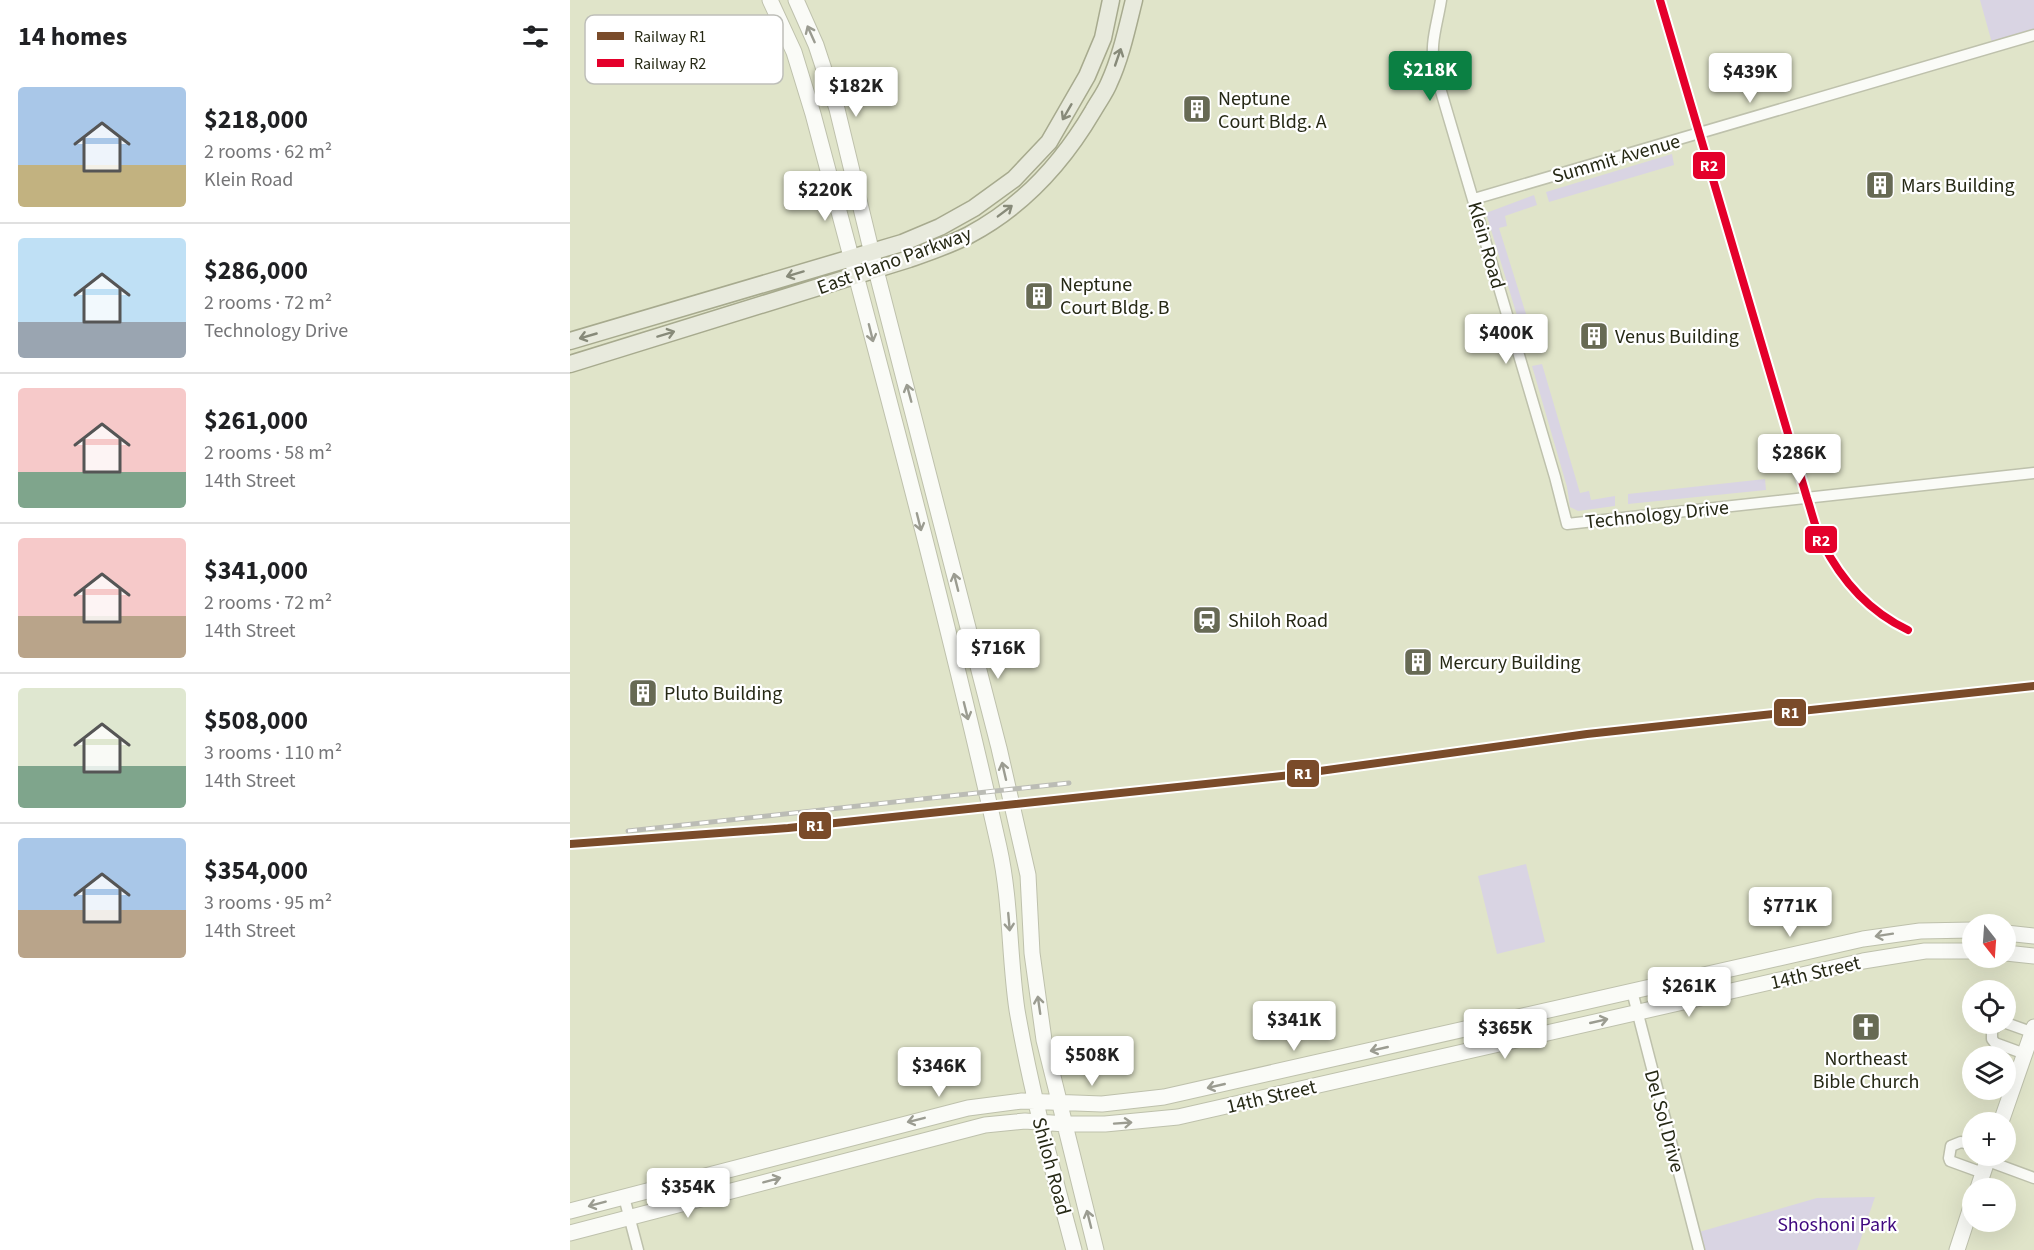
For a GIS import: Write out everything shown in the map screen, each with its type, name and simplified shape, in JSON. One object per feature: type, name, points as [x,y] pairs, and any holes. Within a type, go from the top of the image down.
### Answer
[{"type":"main road","name":"Shiloh Road","points":[[770,0],[777,15]]},
{"type":"main road","name":"Shiloh Road","points":[[796,0],[816,45],[830,85],[999,748],[1028,876],[1032,953],[1039,1006],[1059,1103],[1096,1250]]},
{"type":"main road","name":"East Plano Parkway","points":[[570,341],[912,239],[974,208],[1014,179],[1049,142],[1088,76],[1103,38],[1111,0]]},
{"type":"main road","name":"East Plano Parkway","points":[[570,364],[876,270],[951,243],[982,228],[1033,190],[1083,129],[1109,84],[1124,42],[1134,0]]},
{"type":"main road","name":"Shiloh Road","points":[[783,28],[794,52],[813,114],[903,458],[988,800],[1005,876],[1017,1008],[1036,1101],[1074,1250]]},
{"type":"main road","points":[[1049,142],[1064,155]]},
{"type":"main road","points":[[632,323],[638,343]]},
{"type":"main road","points":[[903,458],[924,453]]},
{"type":"main road","points":[[1007,896],[1030,894]]},
{"type":"main road","points":[[1942,930],[1943,950]]},
{"type":"main road","name":"14th Street","points":[[570,1211],[968,1108],[1036,1101],[1102,1104],[1164,1097],[1774,958],[1882,936],[1962,930]]},
{"type":"main road","points":[[2016,934],[2034,936]]},
{"type":"main road","name":"14th Street","points":[[570,1233],[985,1125],[1025,1121],[1105,1124],[1155,1120],[1196,1113],[1894,955],[1943,950],[1962,951]]},
{"type":"main road","points":[[2016,953],[2034,956]]},
{"type":"main road","points":[[1774,958],[1779,981]]},
{"type":"main road","points":[[2005,1112],[2033,1031]]},
{"type":"main road","points":[[1436,1036],[1442,1058]]},
{"type":"main road","points":[[1273,1073],[1278,1094]]},
{"type":"main road","points":[[800,1150],[805,1171]]},
{"type":"main road","points":[[1956,1250],[1962,1232]]},
{"type":"street","name":"Klein Road","points":[[1441,0],[1433,35],[1432,57],[1520,362],[1556,477],[1567,524]]},
{"type":"street","name":"Summit Avenue","points":[[1474,199],[2034,35]]},
{"type":"street","name":"Technology Drive","points":[[1567,524],[2034,473]]},
{"type":"street","name":"Del Sol Drive","points":[[1632,991],[1699,1250]]},
{"type":"street","points":[[2016,1026],[2033,1031]]},
{"type":"street","points":[[1992,1034],[1995,1043],[2025,1054]]},
{"type":"street","points":[[1962,1142],[1951,1146],[1949,1158],[1950,1161],[1962,1162]]},
{"type":"street","points":[[1996,1166],[2034,1178]]},
{"type":"street","points":[[624,1197],[638,1250]]},
{"type":"green space","points":[[1980,0],[2034,0],[2034,31],[1992,43]]},
{"type":"green space","points":[[1672,154],[1674,165],[1549,202],[1546,192]]},
{"type":"green space","points":[[1534,195],[1537,205],[1505,216],[1507,226],[1499,228],[1537,349],[1528,352],[1486,213]]},
{"type":"green space","points":[[1542,364],[1580,493],[1589,491],[1591,500],[1615,496],[1615,506],[1578,511],[1570,507],[1567,487],[1532,366]]},
{"type":"green space","points":[[1765,479],[1766,490],[1628,504],[1628,494]]},
{"type":"green space","points":[[1526,864],[1545,942],[1497,954],[1478,876]]},
{"type":"green space","name":"Shoshoni Park","points":[[1875,1197],[1857,1250],[1704,1250],[1699,1232],[1817,1198]]},
{"type":"railway","points":[[1660,0],[1817,531],[1838,569],[1858,594],[1881,614],[1908,630]]},
{"type":"railway","points":[[628,831],[1069,783]]},
{"type":"railway","points":[[570,844],[788,828],[1207,784]]},
{"type":"rail line","name":"R2","points":[[1660,0],[1817,531],[1838,569],[1858,594],[1881,614],[1908,630]]},
{"type":"rail line","name":"R1","points":[[570,844],[788,828],[1291,775],[1587,734],[2034,686]]},
{"type":"place","name":"Neptune Court Bldg. A","points":[[1197,109]]},
{"type":"place","name":"Mars Building","points":[[1880,185]]},
{"type":"place","name":"Neptune Court Bldg. B","points":[[1039,296]]},
{"type":"place","name":"Venus Building","points":[[1594,336]]},
{"type":"place","name":"Shiloh Road","points":[[1207,620]]},
{"type":"place","name":"Mercury Building","points":[[1418,662]]},
{"type":"place","name":"Pluto Building","points":[[643,693]]},
{"type":"place","name":"Northeast Bible Church","points":[[1866,1027]]}]
